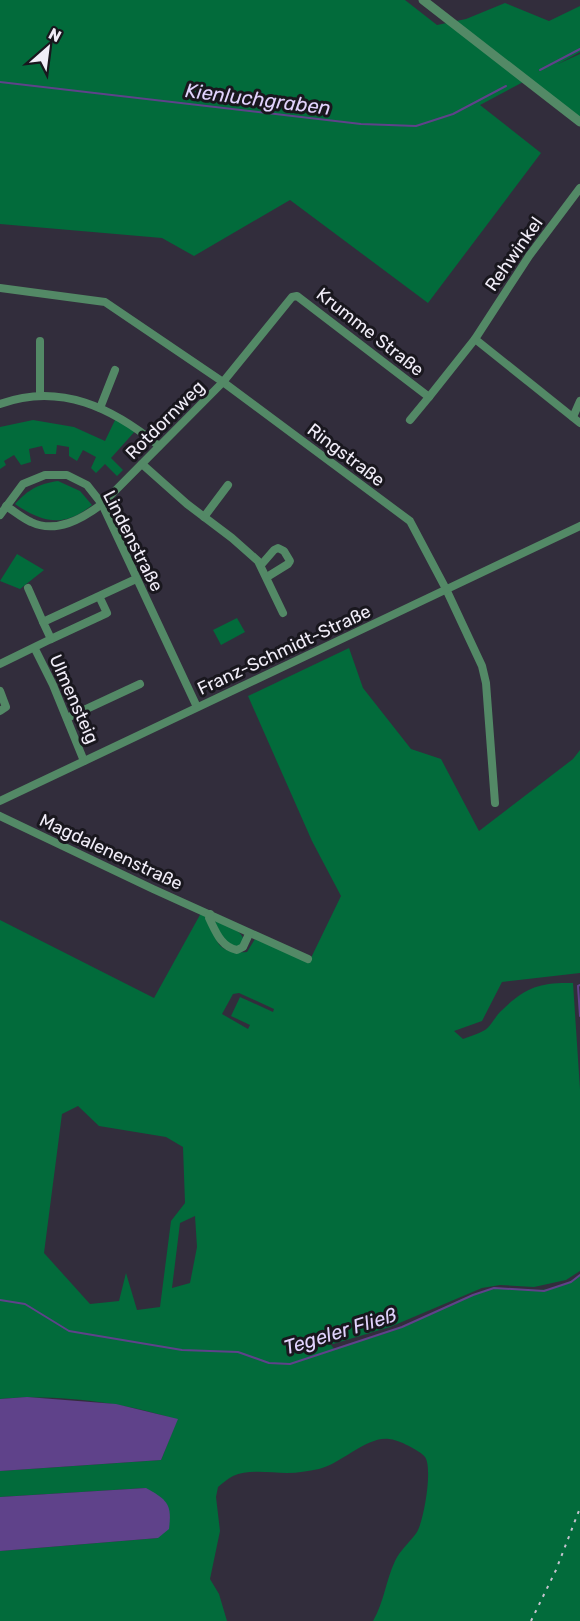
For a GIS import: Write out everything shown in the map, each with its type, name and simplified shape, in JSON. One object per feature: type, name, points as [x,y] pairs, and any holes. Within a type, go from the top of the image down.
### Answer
[{"type":"street","points":[[423,0],[580,122]]},
{"type":"street","name":"Rehwinkel","points":[[476,339],[529,256],[580,188]]},
{"type":"street","name":"Ringstraße","points":[[0,288],[105,303],[223,382],[410,521],[446,589],[482,666],[486,683],[495,803]]},
{"type":"street","name":"Krumme Straße","points":[[223,382],[291,297],[297,296],[429,397]]},
{"type":"street","points":[[476,339],[580,423]]},
{"type":"street","name":"Krumme Straße","points":[[410,420],[476,339]]},
{"type":"street","points":[[40,341],[40,395]]},
{"type":"street","points":[[100,408],[115,370]]},
{"type":"street","name":"Rotdornweg","points":[[6,506],[31,522],[53,526],[83,518],[102,504],[223,382]]},
{"type":"street","points":[[0,404],[40,395],[80,401],[100,408],[139,430],[159,446]]},
{"type":"street","points":[[573,417],[580,401]]},
{"type":"street","points":[[142,464],[232,538],[261,565],[283,613]]},
{"type":"street","name":"Lindenstraße","points":[[0,515],[23,484],[45,475],[67,475],[87,486],[102,504],[197,707]]},
{"type":"street","points":[[204,517],[228,485]]},
{"type":"street","name":"Franz-Schmidt-Straße","points":[[0,801],[580,526]]},
{"type":"street","points":[[261,565],[278,548],[289,556],[288,564],[267,577]]},
{"type":"street","points":[[43,622],[136,579]]},
{"type":"street","points":[[28,588],[51,639]]},
{"type":"street","points":[[0,664],[107,613],[99,596]]},
{"type":"street","name":"Ulmensteig","points":[[35,649],[84,761]]},
{"type":"street","points":[[67,718],[140,684]]},
{"type":"street","points":[[0,691],[6,707],[0,711]]},
{"type":"street","name":"Magdalenenstraße","points":[[0,816],[249,934],[309,959]]},
{"type":"street","points":[[210,915],[209,918],[220,941],[230,949],[237,951],[243,947],[249,934]]},
{"type":"green space","points":[[0,0],[405,0],[437,25],[466,19],[505,3],[549,21],[580,6],[580,52],[558,64],[580,54],[580,118],[527,80],[480,105],[541,153],[428,303],[290,200],[194,256],[162,238],[0,224]]},
{"type":"green space","points":[[116,418],[137,429],[111,458],[123,470],[117,476],[105,464],[96,473],[91,468],[96,457],[83,450],[77,461],[69,456],[69,447],[57,445],[56,454],[45,454],[42,446],[29,449],[31,462],[21,465],[14,455],[4,461],[6,465],[0,469],[0,427],[33,420],[74,427],[105,441]]},
{"type":"green space","points":[[58,481],[80,491],[92,505],[72,517],[54,520],[44,519],[15,504],[34,488]]},
{"type":"green space","points":[[17,554],[44,570],[20,589],[0,581]]},
{"type":"green space","points":[[237,618],[245,632],[221,645],[213,630]]},
{"type":"green space","points":[[349,648],[363,688],[411,749],[441,759],[479,831],[573,759],[580,750],[580,973],[502,982],[482,1021],[454,1031],[463,1039],[477,1034],[485,1030],[500,1012],[525,992],[541,985],[573,983],[580,1089],[580,1271],[566,1280],[534,1287],[500,1285],[482,1288],[390,1327],[333,1344],[327,1339],[334,1349],[401,1328],[485,1291],[548,1289],[558,1287],[580,1275],[580,1621],[373,1621],[395,1561],[420,1526],[428,1482],[425,1457],[397,1441],[381,1439],[319,1469],[291,1473],[239,1474],[218,1487],[216,1497],[220,1531],[210,1579],[219,1594],[227,1621],[0,1621],[0,1551],[158,1538],[146,1488],[0,1497],[0,1471],[161,1460],[177,1420],[135,1408],[90,1401],[44,1398],[0,1399],[0,920],[154,998],[201,913],[211,924],[219,944],[224,949],[233,952],[247,952],[255,939],[309,962],[341,896],[312,841],[248,696]],"holes":[[[239,993],[274,1009],[273,1012],[240,997],[231,1016],[250,1025],[248,1029],[222,1014],[233,994]],[[78,1106],[99,1126],[166,1137],[183,1147],[185,1203],[171,1221],[160,1307],[137,1310],[126,1273],[119,1301],[90,1304],[44,1253],[62,1114]],[[195,1216],[197,1247],[190,1283],[172,1288],[180,1223]]]},
{"type":"green space","points":[[214,922],[229,926],[243,937],[244,941],[236,949],[225,942]]},
{"type":"shaded area","points":[[27,1397],[116,1404],[178,1419],[161,1460],[0,1471],[0,1399]]},
{"type":"shaded area","points":[[146,1488],[164,1500],[169,1509],[169,1529],[158,1538],[0,1551],[0,1497]]},
{"type":"waterway","name":"Kienluchgraben","points":[[540,70],[580,49]]},
{"type":"waterway","name":"Kienluchgraben","points":[[0,82],[361,124],[416,126],[453,114],[506,86]]},
{"type":"waterway","name":"Tegeler Fließ","points":[[580,985],[578,986],[580,1016]]},
{"type":"waterway","name":"Tegeler Fließ","points":[[0,1300],[25,1304],[69,1331],[182,1350],[238,1352],[269,1363],[290,1364],[402,1327],[494,1288],[544,1291],[571,1282],[580,1275]]},
{"type":"railway","points":[[531,1621],[556,1570],[580,1508]]}]
